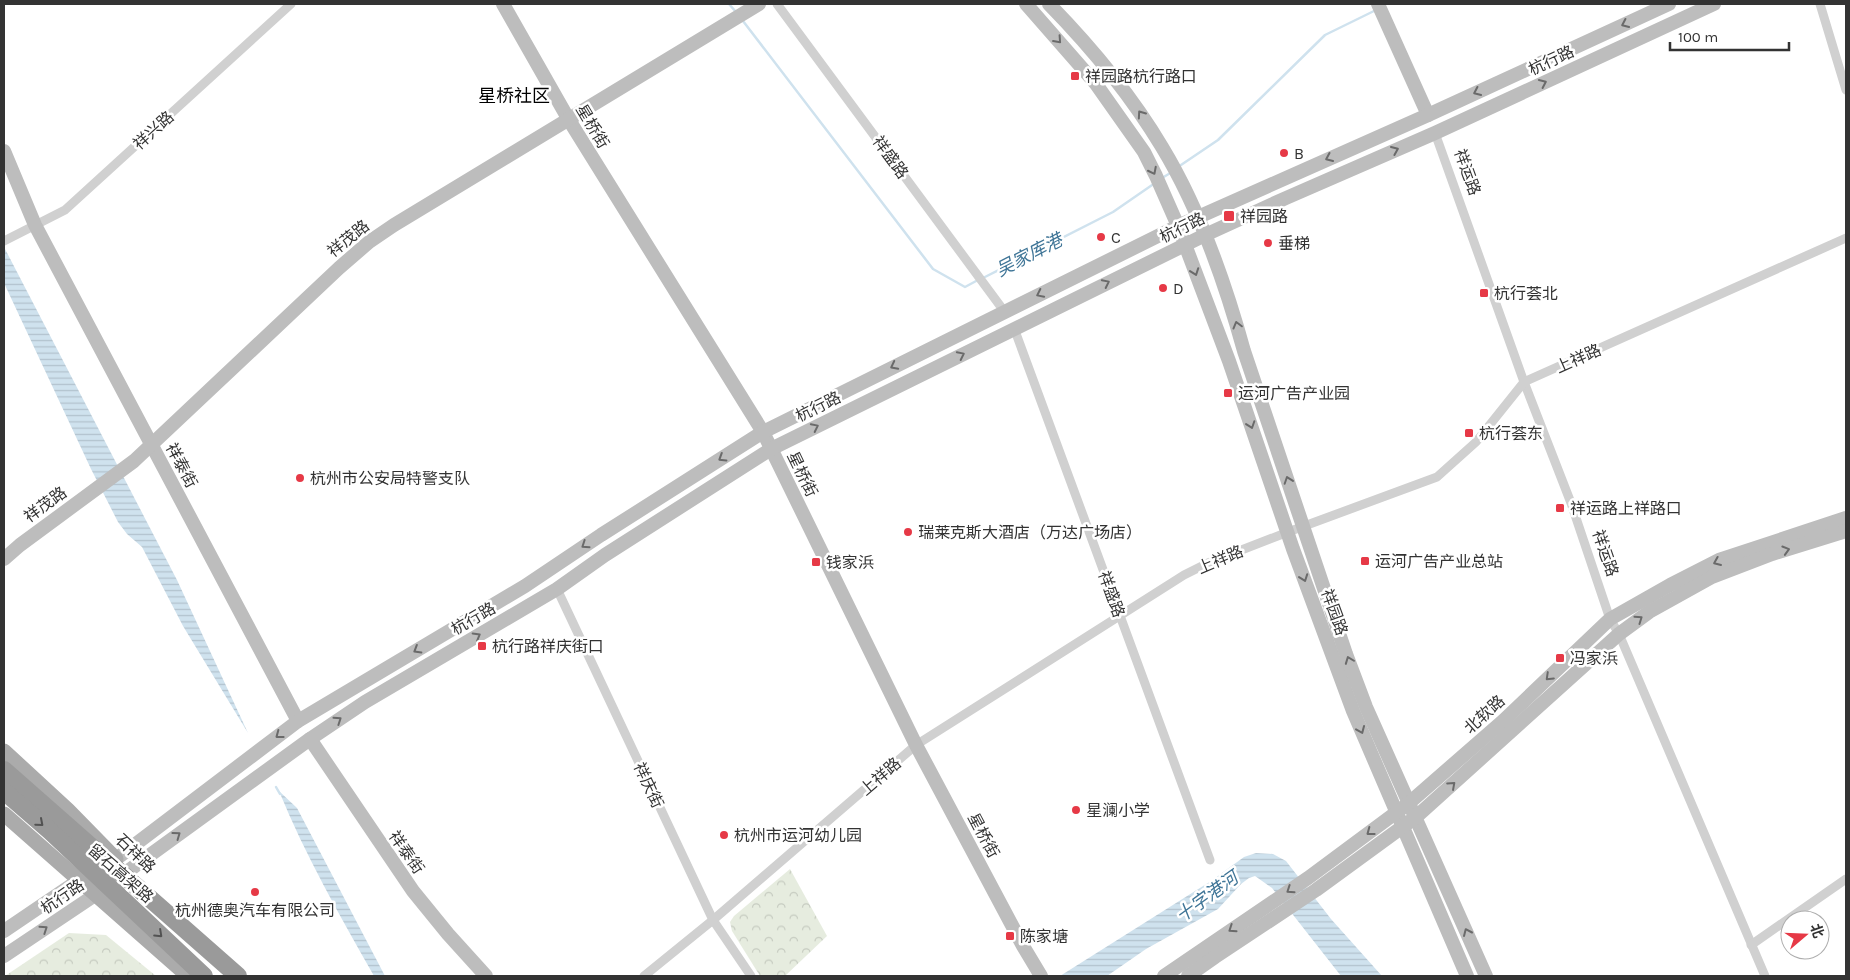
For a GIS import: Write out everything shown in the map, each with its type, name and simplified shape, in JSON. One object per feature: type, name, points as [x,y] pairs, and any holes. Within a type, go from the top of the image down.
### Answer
[{"type":"highway","name":"留石高架路","points":[[4,770],[238,976]]},
{"type":"highway","name":"留石高架路","points":[[4,791],[50,831],[204,976]]},
{"type":"main road","name":"星桥街","points":[[503,4],[569,120],[763,432],[916,745],[1023,946],[1041,976]]},
{"type":"main road","name":"祥茂路","points":[[4,559],[134,460],[369,242],[724,24],[760,4]]},
{"type":"main road","name":"祥园路","points":[[1026,4],[1085,70],[1120,116],[1144,152],[1178,226],[1229,361],[1353,712],[1467,976]]},
{"type":"main road","name":"祥园路","points":[[1049,4],[1108,69],[1144,119],[1163,148],[1198,218],[1232,309],[1244,351],[1346,654],[1373,723],[1486,976]]},
{"type":"main road","name":"杭行路","points":[[4,931],[79,879],[116,859],[298,721],[525,586],[601,535],[763,432],[1178,226],[1276,181],[1428,116],[1669,4]]},
{"type":"main road","name":"杭行路","points":[[4,956],[95,895],[310,739],[365,702],[557,589],[605,555],[771,449],[1205,235],[1435,133],[1714,4]]},
{"type":"main road","points":[[1381,10],[1428,116]]},
{"type":"main road","name":"祥泰街","points":[[4,151],[36,225],[298,721]]},
{"type":"main road","name":"北软路","points":[[1188,976],[1277,908],[1308,878],[1409,803],[1503,721],[1610,620],[1670,585],[1719,560],[1846,518]]},
{"type":"main road","name":"北软路","points":[[1164,976],[1277,908],[1316,890],[1416,818],[1619,634],[1649,612],[1712,577],[1772,554],[1846,531]]},
{"type":"main road","name":"祥泰街","points":[[310,739],[413,891],[486,976]]},
{"type":"main road","name":"石祥路","points":[[4,751],[68,810],[127,870],[248,976]]},
{"type":"main road","points":[[4,757],[54,804],[68,810]]},
{"type":"main road","points":[[4,814],[188,976]]},
{"type":"main road","points":[[4,828],[51,866],[79,879]]},
{"type":"street","name":"祥兴路","points":[[4,240],[65,210],[291,4]]},
{"type":"street","name":"祥盛路","points":[[777,4],[1004,311]]},
{"type":"street","points":[[1820,4],[1846,90]]},
{"type":"street","name":"祥运路","points":[[1435,133],[1524,382],[1571,503],[1610,620],[1619,634],[1765,976]]},
{"type":"street","name":"上祥路","points":[[644,976],[713,920],[916,745],[1184,575],[1208,563],[1288,532],[1437,477],[1476,442],[1524,382],[1846,238]]},
{"type":"street","name":"祥盛路","points":[[1014,328],[1210,860]]},
{"type":"street","name":"祥庆街","points":[[557,589],[713,920],[751,976]]},
{"type":"street","points":[[1751,945],[1846,879]]},
{"type":"green space","points":[[790,869],[827,936],[785,976],[760,976],[732,931],[730,922],[734,916]]},
{"type":"green space","points":[[69,933],[106,935],[156,976],[5,976]]},
{"type":"water","points":[[4,247],[177,580],[248,733],[183,626],[142,547],[127,534],[118,522],[91,469],[4,283]]},
{"type":"water","points":[[279,791],[297,808],[385,976],[374,976],[312,862]]},
{"type":"water","name":"十字港河","points":[[1256,853],[1273,854],[1286,861],[1331,919],[1382,976],[1341,976],[1272,888],[1255,876],[1241,884],[1218,909],[1146,949],[1107,976],[1060,976],[1211,881],[1244,857]]},
{"type":"waterway","name":"吴家库港","points":[[729,4],[736,12]]},
{"type":"waterway","name":"吴家库港","points":[[1178,167],[1218,140],[1325,35],[1376,10]]},
{"type":"waterway","name":"吴家库港","points":[[743,21],[933,269],[965,287],[978,280]]},
{"type":"waterway","name":"吴家库港","points":[[1162,178],[1172,172]]},
{"type":"waterway","name":"吴家库港","points":[[983,278],[1113,212],[1155,183]]},
{"type":"waterway","points":[[276,787],[280,794]]},
{"type":"place","name":"祥园路杭行路口","points":[[1075,76]]},
{"type":"place","name":"B","points":[[1284,153]]},
{"type":"place","name":"祥园路","points":[[1229,216]]},
{"type":"place","name":"C","points":[[1101,237]]},
{"type":"place","name":"垂梯","points":[[1268,243]]},
{"type":"place","name":"D","points":[[1163,288]]},
{"type":"place","name":"杭行荟北","points":[[1484,293]]},
{"type":"place","name":"运河广告产业园","points":[[1228,393]]},
{"type":"place","name":"杭行荟东","points":[[1469,433]]},
{"type":"place","name":"杭州市公安局特警支队","points":[[300,478]]},
{"type":"place","name":"祥运路上祥路口","points":[[1560,508]]},
{"type":"place","name":"瑞莱克斯大酒店（万达广场店）","points":[[908,532]]},
{"type":"place","name":"运河广告产业总站","points":[[1365,561]]},
{"type":"place","name":"钱家浜","points":[[816,562]]},
{"type":"place","name":"杭行路祥庆街口","points":[[482,646]]},
{"type":"place","name":"冯家浜","points":[[1560,658]]},
{"type":"place","name":"星澜小学","points":[[1076,810]]},
{"type":"place","name":"杭州市运河幼儿园","points":[[724,835]]},
{"type":"place","name":"杭州德奥汽车有限公司","points":[[255,892]]},
{"type":"place","name":"陈家塘","points":[[1010,936]]},
{"type":"district","name":"星桥社区","points":[[514,96]]}]
